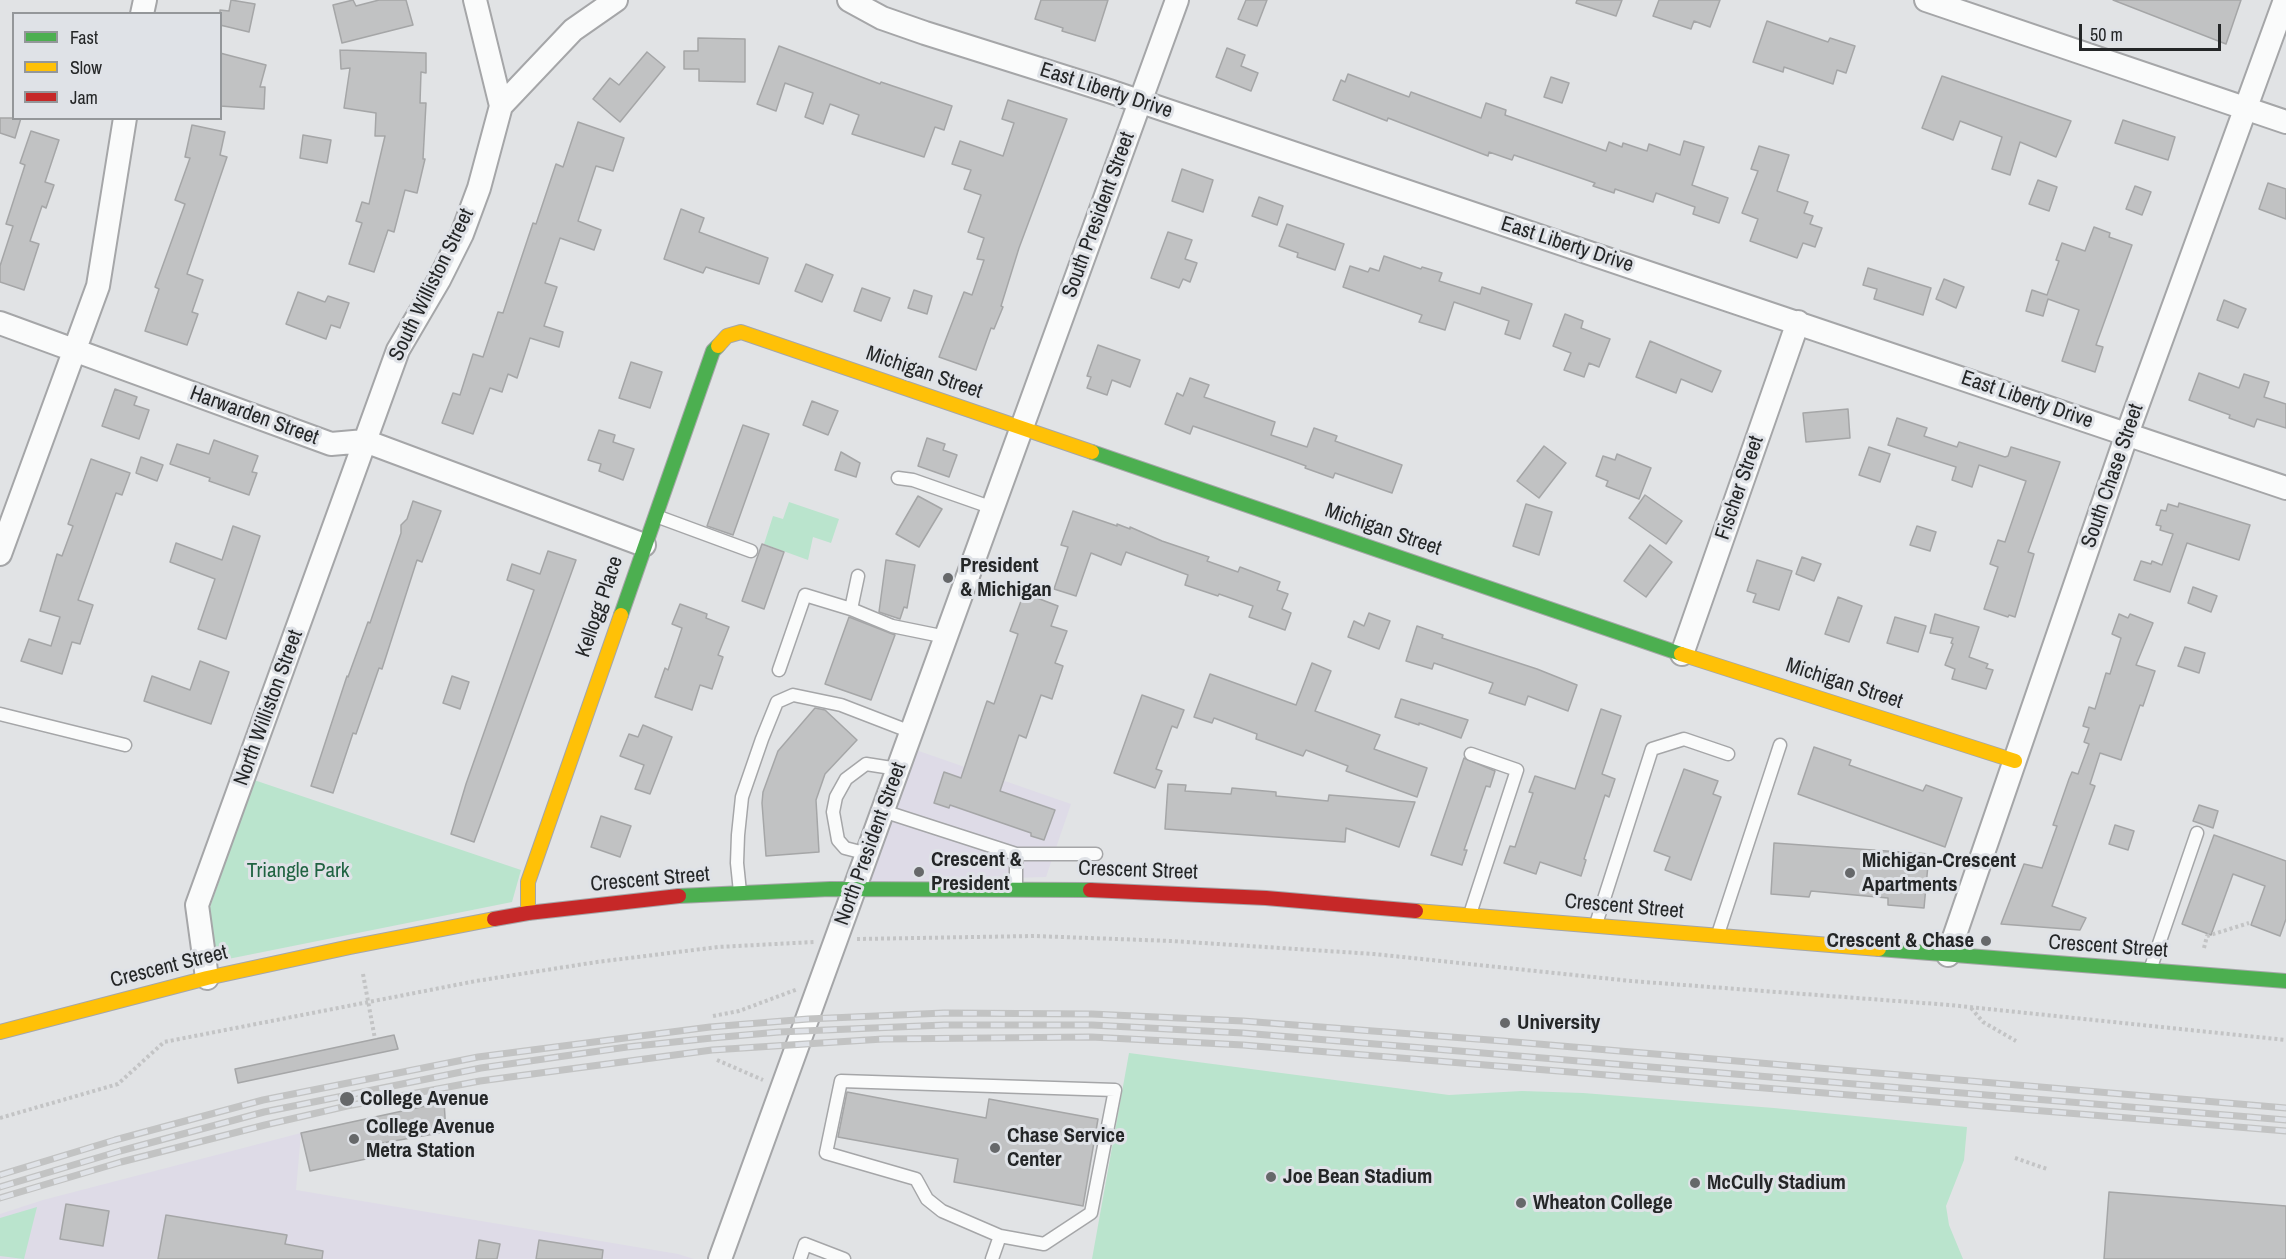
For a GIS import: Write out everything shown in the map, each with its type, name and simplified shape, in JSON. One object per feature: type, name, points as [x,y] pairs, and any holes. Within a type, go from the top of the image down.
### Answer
[{"type":"street","points":[[475,0],[501,106]]},
{"type":"street","name":"South Williston Street","points":[[365,441],[398,350],[439,280],[462,234],[479,188],[501,106],[573,30],[616,0]]},
{"type":"street","name":"East Liberty Drive","points":[[849,0],[882,18],[1798,322],[2286,488]]},
{"type":"street","name":"South President Street","points":[[1022,429],[1177,0]]},
{"type":"street","points":[[1926,0],[2286,122]]},
{"type":"street","name":"South Chase Street","points":[[1948,955],[2127,434],[2285,0]]},
{"type":"street","points":[[0,554],[98,285],[125,120]]},
{"type":"street","name":"Fischer Street","points":[[1682,654],[1798,322]]},
{"type":"street","name":"Harwarden Street","points":[[0,323],[331,444],[365,441],[644,544]]},
{"type":"street","name":"Michigan Street","points":[[741,332],[1682,654],[2015,761]]},
{"type":"street","name":"Kellogg Place","points":[[528,913],[528,882],[713,351],[727,336],[741,332]]},
{"type":"street","name":"North President Street","points":[[720,1259],[1022,429]]},
{"type":"street","name":"North Williston Street","points":[[207,978],[197,905],[365,441]]},
{"type":"street","name":"Crescent Street","points":[[0,1032],[207,978],[528,913],[681,896],[855,889],[1169,892],[1266,898],[2286,981]]},
{"type":"lane","points":[[898,478],[913,480],[993,508]]},
{"type":"lane","points":[[654,516],[751,551]]},
{"type":"lane","points":[[851,609],[858,576]]},
{"type":"lane","points":[[778,670],[805,595],[851,609],[892,626],[946,637]]},
{"type":"lane","points":[[740,893],[737,854],[742,796],[777,702],[793,695],[841,705],[911,732]]},
{"type":"lane","points":[[0,714],[125,745]]},
{"type":"lane","points":[[1596,925],[1652,749],[1684,739],[1728,754]]},
{"type":"lane","points":[[1717,935],[1780,745]]},
{"type":"lane","points":[[1470,915],[1516,770],[1471,754]]},
{"type":"lane","points":[[868,854],[845,848],[838,840],[833,812],[836,797],[846,779],[866,764],[898,769]]},
{"type":"lane","points":[[883,811],[1016,854],[1096,854]]},
{"type":"lane","points":[[2150,971],[2197,833]]},
{"type":"lane","points":[[1016,854],[1016,889]]},
{"type":"lane","points":[[842,1081],[1115,1090],[1091,1213],[1044,1244],[1000,1236],[942,1211],[927,1199],[916,1179],[826,1153],[842,1081]]},
{"type":"lane","points":[[992,1259],[1000,1236]]},
{"type":"lane","points":[[800,1259],[805,1244],[844,1259]]},
{"type":"path","points":[[2204,948],[2207,936],[2249,923]]},
{"type":"path","points":[[867,939],[1034,936],[1172,941],[1374,954],[1631,981],[1971,1007],[2286,1040]]},
{"type":"path","points":[[0,1118],[118,1084],[164,1042],[476,981],[597,962],[718,947],[812,942]]},
{"type":"path","points":[[363,974],[375,1038]]},
{"type":"path","points":[[713,1016],[739,1011],[794,991]]},
{"type":"path","points":[[1971,1007],[1983,1022],[2016,1041]]},
{"type":"path","points":[[717,1060],[761,1079]]},
{"type":"path","points":[[380,1138],[386,1146]]},
{"type":"path","points":[[2015,1158],[2047,1169]]},
{"type":"shaded area","points":[[913,749],[1071,804],[1046,877],[866,882]]},
{"type":"shaded area","points":[[301,1133],[296,1190],[678,1254],[694,1259],[0,1259],[0,1214],[43,1200]]},
{"type":"green space","points":[[789,502],[839,519],[831,543],[813,537],[808,560],[764,544],[773,516],[783,519]]},
{"type":"green space","name":"Triangle Park","points":[[254,780],[521,870],[512,902],[228,959],[220,957],[214,948],[208,913]]},
{"type":"green space","points":[[1129,1053],[1449,1095],[1522,1091],[1583,1093],[1774,1108],[1967,1127],[1964,1160],[1946,1206],[1949,1225],[1963,1259],[1092,1259]]},
{"type":"green space","points":[[37,1207],[24,1259],[0,1256],[0,1218]]},
{"type":"building","points":[[231,0],[255,4],[249,32],[222,25],[220,10],[229,11]]},
{"type":"building","points":[[353,0],[356,6],[379,0],[406,0],[413,25],[342,43],[333,5]]},
{"type":"building","points":[[1041,0],[1108,0],[1095,41],[1062,31],[1063,28],[1035,19]]},
{"type":"building","points":[[1246,0],[1267,0],[1257,26],[1238,19]]},
{"type":"building","points":[[1577,0],[1622,0],[1616,16],[1576,3]]},
{"type":"building","points":[[1659,0],[1720,0],[1710,27],[1694,21],[1691,29],[1653,16]]},
{"type":"building","points":[[2113,0],[2241,0],[2226,44]]},
{"type":"building","points":[[1767,21],[1828,42],[1830,38],[1855,46],[1846,73],[1837,70],[1833,84],[1784,67],[1783,72],[1753,62]]},
{"type":"building","points":[[698,38],[745,39],[745,82],[699,81],[699,69],[684,69],[684,51],[698,51]]},
{"type":"building","points":[[779,46],[880,84],[881,82],[952,106],[944,130],[935,127],[924,157],[852,134],[859,115],[830,104],[823,124],[805,117],[813,93],[785,83],[776,111],[757,104]]},
{"type":"building","points":[[1227,48],[1245,55],[1241,66],[1258,73],[1251,91],[1216,77]]},
{"type":"building","points":[[340,50],[426,53],[426,73],[421,72],[420,103],[426,103],[423,159],[425,159],[417,193],[405,190],[394,232],[388,230],[374,272],[349,264],[362,223],[356,221],[362,202],[369,204],[385,136],[375,136],[376,113],[344,108],[350,68],[341,69]]},
{"type":"building","points":[[647,52],[665,67],[620,122],[593,99],[610,78],[619,85]]},
{"type":"building","points":[[222,54],[266,65],[260,87],[265,87],[264,109],[222,106]]},
{"type":"building","points":[[1348,74],[1409,97],[1411,92],[1481,118],[1486,103],[1506,110],[1505,115],[1606,151],[1609,142],[1622,147],[1623,143],[1647,151],[1649,144],[1680,155],[1684,141],[1704,147],[1692,185],[1728,198],[1719,223],[1693,214],[1695,207],[1656,193],[1653,202],[1615,189],[1614,193],[1593,186],[1595,183],[1514,155],[1512,160],[1489,152],[1488,156],[1333,100],[1341,80],[1345,82]]},
{"type":"building","points":[[1942,76],[2071,121],[2056,157],[2020,142],[2010,175],[1992,169],[2002,137],[1960,121],[1953,140],[1922,128]]},
{"type":"building","points":[[1551,77],[1569,83],[1562,103],[1544,97]]},
{"type":"building","points":[[1008,100],[1067,119],[1019,248],[1001,306],[1003,307],[994,329],[991,328],[976,370],[939,357],[964,292],[972,295],[984,260],[977,259],[984,238],[968,232],[981,195],[964,189],[971,170],[952,164],[960,141],[1003,156],[1014,123],[1002,119]]},
{"type":"building","points":[[0,118],[20,120],[15,138],[0,133]]},
{"type":"building","points":[[2123,120],[2175,137],[2168,160],[2115,143]]},
{"type":"building","points":[[578,122],[624,138],[613,171],[596,166],[578,221],[601,230],[594,250],[560,238],[545,283],[557,287],[544,326],[563,332],[559,347],[530,338],[517,378],[508,374],[502,392],[490,388],[473,434],[442,423],[453,393],[460,395],[473,354],[483,357],[498,312],[503,313],[533,223],[536,224],[556,164],[563,167]]},
{"type":"building","points":[[192,125],[225,132],[220,155],[227,157],[187,274],[203,280],[192,312],[198,314],[187,345],[145,331],[159,289],[155,287],[185,204],[175,200],[190,158],[185,157]]},
{"type":"building","points":[[31,131],[59,140],[45,182],[54,185],[46,208],[42,206],[30,241],[39,244],[24,290],[0,282],[0,266],[13,226],[6,224],[25,165],[20,163]]},
{"type":"building","points":[[303,135],[331,140],[327,163],[300,158]]},
{"type":"building","points":[[1759,146],[1789,155],[1777,191],[1808,202],[1804,213],[1813,216],[1810,224],[1822,228],[1815,247],[1803,243],[1797,258],[1750,241],[1758,219],[1742,213],[1758,171],[1751,169]]},
{"type":"building","points":[[1182,169],[1213,180],[1203,212],[1172,201]]},
{"type":"building","points":[[2038,180],[2057,187],[2049,211],[2029,204]]},
{"type":"building","points":[[2268,183],[2286,189],[2286,219],[2259,209]]},
{"type":"building","points":[[2135,186],[2151,192],[2142,215],[2126,209]]},
{"type":"building","points":[[1259,197],[1283,206],[1277,225],[1252,216]]},
{"type":"building","points":[[681,209],[704,218],[699,232],[768,258],[759,284],[706,267],[703,273],[664,259]]},
{"type":"building","points":[[1287,224],[1344,244],[1335,270],[1297,257],[1298,253],[1279,246]]},
{"type":"building","points":[[2094,227],[2110,233],[2109,237],[2132,245],[2096,345],[2103,347],[2095,372],[2062,361],[2079,310],[2048,299],[2043,316],[2026,311],[2032,290],[2047,295],[2059,261],[2056,260],[2062,243],[2085,251]]},
{"type":"building","points":[[1168,232],[1192,240],[1185,259],[1197,263],[1190,282],[1183,279],[1179,288],[1151,278]]},
{"type":"building","points":[[1384,256],[1421,269],[1422,267],[1442,273],[1439,281],[1480,294],[1482,287],[1532,304],[1520,339],[1505,334],[1509,321],[1454,302],[1445,330],[1419,322],[1422,315],[1343,287],[1350,266],[1368,272],[1370,268],[1379,271]]},
{"type":"building","points":[[806,264],[833,275],[822,302],[795,291]]},
{"type":"building","points":[[1868,268],[1931,288],[1923,315],[1874,299],[1877,289],[1863,285]]},
{"type":"building","points":[[1944,279],[1964,287],[1956,308],[1936,299]]},
{"type":"building","points":[[862,288],[890,298],[881,321],[854,311]]},
{"type":"building","points":[[914,290],[932,296],[927,314],[908,308]]},
{"type":"building","points":[[298,292],[325,302],[328,296],[349,303],[340,328],[331,325],[326,339],[286,324]]},
{"type":"building","points":[[2224,300],[2246,309],[2238,328],[2217,320]]},
{"type":"building","points":[[1565,314],[1583,321],[1581,328],[1610,339],[1599,367],[1589,363],[1584,377],[1564,370],[1571,353],[1553,346]]},
{"type":"building","points":[[1650,341],[1721,371],[1712,392],[1681,379],[1676,393],[1636,377]]},
{"type":"building","points":[[1098,345],[1140,360],[1130,387],[1112,380],[1107,395],[1087,388],[1091,377],[1087,376]]},
{"type":"building","points":[[631,362],[662,372],[650,408],[619,398]]},
{"type":"building","points":[[2199,373],[2239,388],[2244,374],[2269,382],[2264,397],[2286,404],[2286,428],[2257,419],[2254,427],[2229,418],[2230,415],[2189,400]]},
{"type":"building","points":[[1190,378],[1209,385],[1204,397],[1275,422],[1271,435],[1307,447],[1314,428],[1337,436],[1335,441],[1402,465],[1392,493],[1335,473],[1333,478],[1305,468],[1306,466],[1193,426],[1190,434],[1165,424],[1177,393],[1183,396]]},
{"type":"building","points":[[115,389],[137,397],[134,405],[149,410],[139,439],[102,426]]},
{"type":"building","points":[[812,401],[838,411],[828,435],[803,425]]},
{"type":"building","points":[[1848,409],[1850,438],[1806,442],[1803,413]]},
{"type":"building","points":[[1897,418],[1927,428],[1924,436],[1957,447],[1959,442],[2005,457],[2008,456],[2011,447],[2060,462],[2028,552],[2034,554],[2015,617],[1984,609],[1998,567],[1990,564],[1998,540],[2005,542],[2026,481],[1979,465],[1972,487],[1952,480],[1956,467],[1888,445]]},
{"type":"building","points":[[743,425],[769,434],[733,535],[707,526]]},
{"type":"building","points":[[599,430],[615,435],[613,442],[634,449],[623,480],[599,471],[601,464],[588,460]]},
{"type":"building","points":[[927,438],[945,444],[943,450],[957,455],[949,477],[918,466]]},
{"type":"building","points":[[214,440],[258,456],[252,472],[257,473],[249,495],[170,464],[177,444],[209,454]]},
{"type":"building","points":[[1544,446],[1566,463],[1539,498],[1517,481]]},
{"type":"building","points":[[1869,447],[1890,454],[1880,482],[1859,475]]},
{"type":"building","points":[[841,452],[860,463],[856,477],[835,470]]},
{"type":"building","points":[[1617,454],[1651,468],[1639,499],[1606,486],[1608,481],[1596,476],[1603,456],[1615,460]]},
{"type":"building","points":[[141,457],[163,465],[157,481],[136,473]]},
{"type":"building","points":[[91,459],[130,473],[122,495],[116,493],[78,600],[93,605],[80,644],[72,642],[62,674],[21,661],[29,639],[51,646],[60,617],[40,611],[57,554],[62,556],[73,526],[68,524]]},
{"type":"building","points":[[1645,495],[1682,521],[1666,544],[1629,518]]},
{"type":"building","points":[[918,496],[942,509],[919,547],[896,534]]},
{"type":"building","points":[[413,501],[441,511],[422,562],[417,560],[382,669],[379,668],[356,734],[353,733],[333,793],[311,786],[347,676],[368,622],[370,623],[401,533],[401,525],[407,519]]},
{"type":"building","points":[[2179,503],[2250,525],[2239,560],[2187,543],[2170,592],[2134,580],[2141,561],[2151,564],[2152,561],[2162,565],[2173,534],[2160,530],[2161,526],[2156,525],[2161,510],[2166,511],[2168,504],[2178,507]]},
{"type":"building","points":[[1526,504],[1552,512],[1539,555],[1513,546]]},
{"type":"building","points":[[1073,511],[1117,526],[1117,524],[1130,529],[1130,527],[1209,557],[1207,561],[1238,572],[1240,567],[1280,582],[1277,590],[1288,594],[1282,609],[1291,613],[1285,630],[1249,617],[1253,606],[1185,585],[1188,575],[1126,552],[1121,565],[1091,553],[1076,596],[1054,589],[1068,547],[1061,545]]},
{"type":"building","points":[[233,526],[260,536],[226,639],[198,629],[215,579],[170,562],[176,543],[222,560]]},
{"type":"building","points":[[1917,526],[1936,532],[1930,551],[1910,545]]},
{"type":"building","points":[[762,544],[784,552],[764,609],[742,601]]},
{"type":"building","points":[[1650,545],[1672,562],[1646,597],[1624,581]]},
{"type":"building","points":[[548,551],[576,560],[474,842],[451,834],[466,784],[534,590],[507,580],[512,564],[540,574]]},
{"type":"building","points":[[1802,557],[1821,564],[1814,581],[1796,574]]},
{"type":"building","points":[[886,560],[915,565],[907,608],[904,607],[900,619],[879,612]]},
{"type":"building","points":[[1757,560],[1792,571],[1779,610],[1753,602],[1756,594],[1747,591]]},
{"type":"building","points":[[2193,587],[2217,596],[2211,612],[2188,603]]},
{"type":"building","points":[[1024,593],[1058,606],[1051,626],[1067,631],[1055,663],[1063,666],[1052,699],[1041,695],[1026,738],[1019,735],[1000,791],[1055,810],[1044,840],[1031,836],[1031,833],[950,805],[949,808],[934,803],[944,772],[961,778],[987,701],[994,704],[1018,634],[1010,631]]},
{"type":"building","points":[[1838,597],[1862,606],[1849,642],[1825,634]]},
{"type":"building","points":[[680,604],[707,614],[706,618],[729,627],[718,655],[723,657],[712,689],[700,685],[692,710],[655,697],[665,668],[668,670],[682,628],[672,624]]},
{"type":"building","points":[[1369,613],[1390,621],[1379,649],[1348,637],[1354,621],[1364,626]]},
{"type":"building","points":[[1935,614],[1979,627],[1969,657],[1988,664],[1986,668],[1993,670],[1986,689],[1952,679],[1955,669],[1945,665],[1953,638],[1930,633]]},
{"type":"building","points":[[2119,614],[2128,618],[2130,614],[2153,623],[2136,665],[2155,671],[2143,706],[2140,705],[2121,760],[2100,753],[2090,784],[2095,786],[2052,906],[2086,918],[2080,930],[2001,924],[2024,864],[2042,868],[2057,826],[2053,825],[2069,779],[2072,772],[2078,774],[2089,744],[2084,742],[2089,728],[2083,726],[2089,707],[2095,709],[2106,673],[2110,674],[2121,638],[2112,634]]},
{"type":"building","points":[[849,617],[895,635],[871,700],[825,684]]},
{"type":"building","points":[[1895,617],[1926,626],[1918,652],[1887,643]]},
{"type":"building","points":[[1417,626],[1443,635],[1442,638],[1537,669],[1577,685],[1568,711],[1528,696],[1525,705],[1489,693],[1493,683],[1434,663],[1432,669],[1406,661]]},
{"type":"building","points":[[2185,647],[2205,653],[2199,673],[2178,666]]},
{"type":"building","points":[[200,661],[229,672],[211,724],[144,701],[152,676],[190,690]]},
{"type":"building","points":[[1312,663],[1331,671],[1315,711],[1380,735],[1374,749],[1427,768],[1417,797],[1346,771],[1348,766],[1306,750],[1303,756],[1256,739],[1257,734],[1214,718],[1212,723],[1194,717],[1210,674],[1296,705]]},
{"type":"building","points":[[452,676],[469,682],[460,709],[443,703]]},
{"type":"building","points":[[1142,695],[1184,710],[1177,728],[1172,726],[1156,769],[1162,771],[1155,788],[1114,773]]},
{"type":"building","points":[[1401,699],[1468,720],[1461,738],[1395,717]]},
{"type":"building","points":[[815,708],[825,710],[857,740],[825,774],[816,800],[819,852],[766,856],[763,792],[778,751]]},
{"type":"building","points":[[1601,709],[1621,716],[1602,774],[1615,779],[1609,797],[1605,795],[1584,859],[1586,860],[1581,876],[1540,862],[1536,874],[1504,863],[1510,846],[1515,847],[1533,793],[1529,792],[1535,776],[1575,789]]},
{"type":"building","points":[[643,725],[672,737],[650,794],[635,789],[644,765],[620,756],[629,734],[638,737]]},
{"type":"building","name":"Michigan-Crescent Apartments","points":[[1814,747],[1851,760],[1849,765],[1923,791],[1926,785],[1962,798],[1945,847],[1798,794]]},
{"type":"building","points":[[1464,758],[1495,771],[1490,787],[1486,786],[1464,850],[1467,850],[1462,865],[1431,855]]},
{"type":"building","points":[[1684,769],[1718,781],[1713,794],[1721,797],[1691,880],[1665,870],[1670,857],[1654,851]]},
{"type":"building","points":[[1168,784],[1186,785],[1185,791],[1231,794],[1232,788],[1276,792],[1276,796],[1328,801],[1329,795],[1415,802],[1399,847],[1346,828],[1345,842],[1165,829]]},
{"type":"building","points":[[2199,805],[2218,811],[2213,828],[2193,821]]},
{"type":"building","points":[[601,816],[631,826],[620,857],[591,847]]},
{"type":"building","points":[[2115,825],[2134,831],[2128,850],[2109,844]]},
{"type":"building","points":[[2214,835],[2286,861],[2286,919],[2280,936],[2251,925],[2265,886],[2233,874],[2211,935],[2182,924]]},
{"type":"building","name":"Michigan-Crescent Apartments","points":[[1774,843],[1929,854],[1924,908],[1888,905],[1888,898],[1811,891],[1809,897],[1771,894]]},
{"type":"building","points":[[394,1035],[398,1049],[238,1083],[235,1069]]},
{"type":"building","name":"Chase Service Center","points":[[847,1092],[986,1118],[989,1099],[1098,1119],[1083,1206],[954,1182],[958,1159],[838,1137]]},
{"type":"building","name":"College Avenue Metra Station","points":[[444,1102],[446,1132],[382,1143],[380,1156],[310,1171],[301,1133]]},
{"type":"building","points":[[2109,1192],[2286,1206],[2286,1259],[2104,1259]]},
{"type":"building","points":[[66,1204],[109,1211],[103,1246],[60,1239]]},
{"type":"building","points":[[166,1215],[287,1235],[285,1244],[323,1251],[322,1259],[158,1259]]},
{"type":"building","points":[[479,1240],[500,1244],[497,1259],[476,1259]]},
{"type":"building","points":[[539,1240],[603,1250],[602,1259],[536,1259]]},
{"type":"railway","points":[[0,1175],[115,1140],[263,1100],[478,1057],[710,1027],[808,1019],[944,1013],[1092,1014],[1243,1021],[2286,1108]]},
{"type":"railway","points":[[0,1187],[120,1151],[264,1112],[481,1068],[627,1047],[712,1038],[779,1032],[944,1025],[1092,1025],[1243,1033],[2286,1120]]},
{"type":"railway","points":[[0,1198],[121,1162],[265,1125],[347,1106],[480,1081],[712,1050],[883,1039],[1091,1037],[1243,1045],[2286,1131]]},
{"type":"traffic: fast","points":[[621,615],[713,351],[718,346]]},
{"type":"traffic: fast","points":[[1092,452],[1681,654]]},
{"type":"traffic: fast","points":[[679,896],[830,889],[1090,890]]},
{"type":"traffic: fast","points":[[1879,949],[2286,981]]},
{"type":"traffic: slow","points":[[718,346],[727,336],[741,332],[1092,452]]},
{"type":"traffic: slow","points":[[528,913],[528,882],[621,615]]},
{"type":"traffic: slow","points":[[1681,654],[2015,761]]},
{"type":"traffic: slow","points":[[1416,911],[1879,949]]},
{"type":"traffic: slow","points":[[0,1032],[207,978],[494,919]]},
{"type":"traffic: jam","points":[[1090,890],[1266,898],[1416,911]]},
{"type":"traffic: jam","points":[[494,919],[679,896]]},
{"type":"place","name":"President & Michigan","points":[[948,578]]},
{"type":"place","name":"Crescent & President","points":[[919,872]]},
{"type":"place","name":"Michigan-Crescent Apartments","points":[[1850,873]]},
{"type":"place","name":"Crescent & Chase","points":[[1986,941]]},
{"type":"place","name":"University","points":[[1505,1023]]},
{"type":"place","name":"College Avenue","points":[[347,1099]]},
{"type":"place","name":"College Avenue Metra Station","points":[[354,1139]]},
{"type":"place","name":"Chase Service Center","points":[[995,1148]]},
{"type":"place","name":"Joe Bean Stadium","points":[[1271,1177]]},
{"type":"place","name":"McCully Stadium","points":[[1695,1183]]},
{"type":"place","name":"Wheaton College","points":[[1521,1203]]}]
